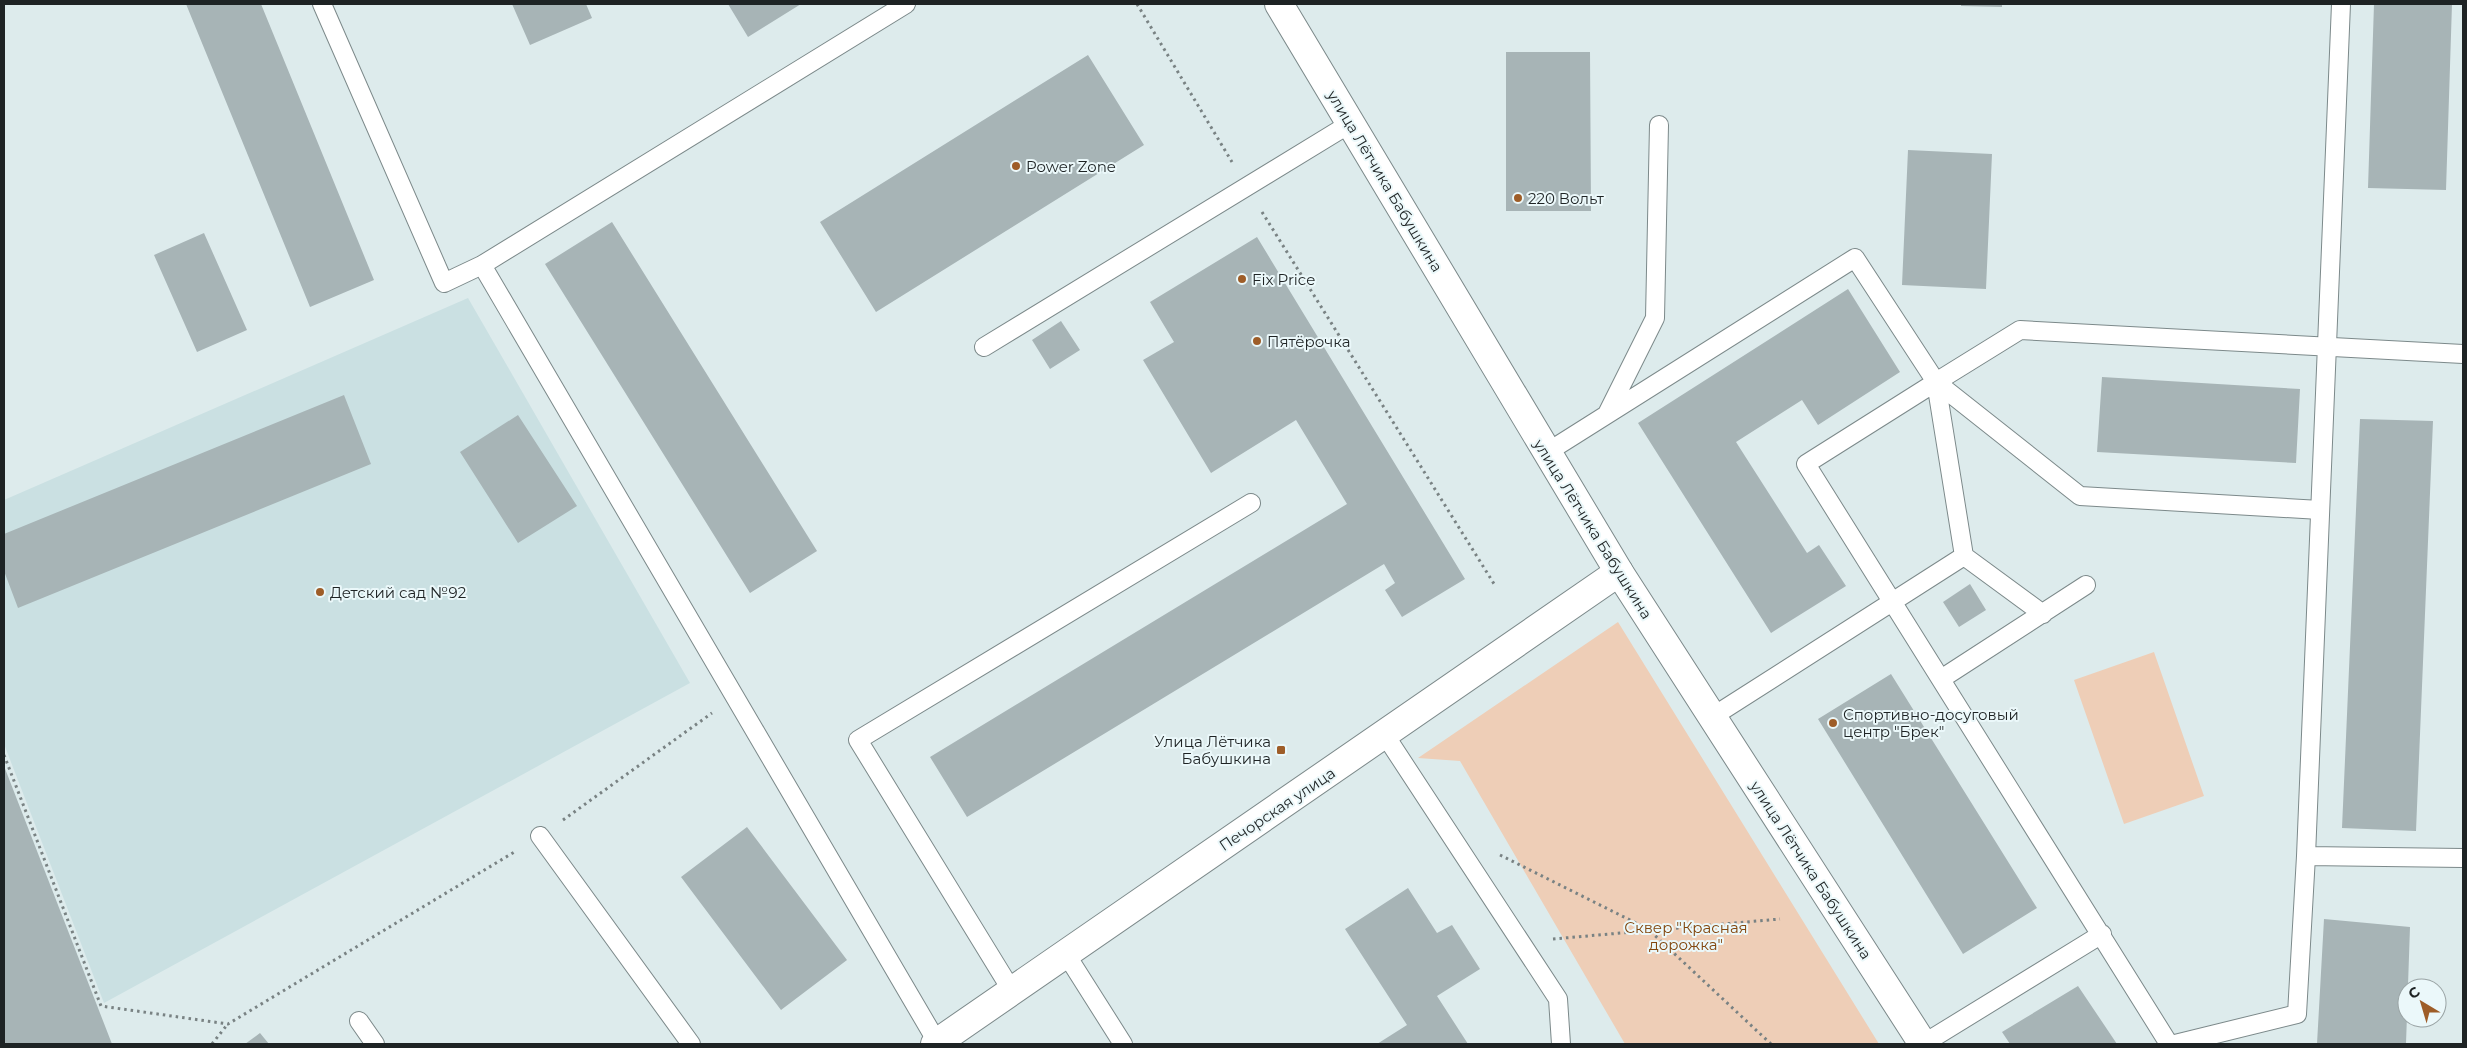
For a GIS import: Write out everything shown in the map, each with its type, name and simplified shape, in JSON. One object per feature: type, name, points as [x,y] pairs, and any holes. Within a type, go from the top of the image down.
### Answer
[{"type":"main road","name":"улица Лётчика Бабушкина","points":[[1279,4],[1546,453],[1619,572],[1923,1044]]},
{"type":"main road","name":"Печорская улица","points":[[936,1043],[1619,572]]},
{"type":"lane","points":[[322,4],[444,283],[482,264],[906,4]]},
{"type":"lane","points":[[2175,1044],[2297,1014],[2306,856],[2341,4]]},
{"type":"lane","points":[[984,347],[1351,123]]},
{"type":"lane","points":[[1607,415],[1656,318],[1659,125]]},
{"type":"lane","points":[[1546,453],[1855,258],[1936,382],[2080,496],[2320,510]]},
{"type":"lane","points":[[482,264],[936,1043]]},
{"type":"lane","points":[[2169,1044],[2102,934],[1806,464],[2020,330],[2463,354]]},
{"type":"lane","points":[[1936,382],[1964,556],[2043,614]]},
{"type":"lane","points":[[1012,991],[858,740],[1252,503]]},
{"type":"lane","points":[[1712,717],[1964,556]]},
{"type":"lane","points":[[1941,679],[2086,585]]},
{"type":"lane","points":[[1385,735],[1558,1000],[1561,1044]]},
{"type":"lane","points":[[540,836],[691,1044]]},
{"type":"lane","points":[[2306,856],[2463,858]]},
{"type":"lane","points":[[1923,1044],[2102,934]]},
{"type":"lane","points":[[1066,954],[1123,1044]]},
{"type":"lane","points":[[359,1021],[375,1044]]},
{"type":"path","points":[[1137,4],[1247,187],[1496,587]]},
{"type":"path","points":[[212,1044],[228,1024],[540,836],[735,697]]},
{"type":"path","points":[[4,755],[101,1006],[228,1024]]},
{"type":"path","points":[[1499,854],[1648,929],[1771,1044]]},
{"type":"path","points":[[1520,942],[1648,929],[1780,919]]},
{"type":"shaded area","name":"Детский сад №92","points":[[468,298],[690,683],[104,1003],[4,744],[4,500]]},
{"type":"green space","name":"Сквер \"Красная дорожка\"","points":[[1618,622],[1879,1044],[1625,1044],[1460,761],[1418,758]]},
{"type":"green space","points":[[2154,652],[2204,796],[2124,824],[2074,680]]},
{"type":"building","points":[[186,4],[261,4],[374,280],[310,307]]},
{"type":"building","points":[[512,4],[586,4],[592,18],[530,45]]},
{"type":"building","points":[[728,4],[801,4],[748,37]]},
{"type":"building","points":[[1961,4],[2002,4],[2002,7],[1961,6]]},
{"type":"building","points":[[2374,4],[2452,4],[2446,190],[2368,188]]},
{"type":"building","points":[[1506,52],[1590,52],[1591,211],[1506,211]]},
{"type":"building","points":[[1088,55],[1144,145],[876,312],[820,222]]},
{"type":"building","points":[[1908,150],[1992,154],[1986,289],[1902,285]]},
{"type":"building","points":[[612,222],[817,551],[750,593],[545,264]]},
{"type":"building","points":[[204,233],[247,330],[197,352],[154,255]]},
{"type":"building","points":[[1257,237],[1465,579],[1402,617],[1385,590],[1395,583],[1384,564],[967,817],[930,757],[1347,504],[1296,420],[1211,473],[1143,360],[1174,342],[1150,302]]},
{"type":"building","points":[[1848,289],[1900,372],[1818,425],[1802,400],[1736,442],[1807,553],[1819,545],[1846,586],[1771,633],[1638,423]]},
{"type":"building","points":[[1061,321],[1080,350],[1050,369],[1032,340]]},
{"type":"building","points":[[2102,377],[2300,389],[2296,463],[2097,452]]},
{"type":"building","points":[[344,395],[371,464],[18,608],[4,571],[4,534]]},
{"type":"building","points":[[518,415],[577,506],[518,543],[460,452]]},
{"type":"building","points":[[2360,419],[2433,421],[2416,831],[2342,828]]},
{"type":"building","points":[[1970,584],[1986,610],[1959,627],[1943,602]]},
{"type":"building","points":[[1891,674],[2037,908],[1963,954],[1818,719]]},
{"type":"building","points":[[4,766],[112,1044],[4,1044]]},
{"type":"building","points":[[747,827],[847,960],[781,1010],[681,877]]},
{"type":"building","points":[[1408,888],[1437,933],[1452,925],[1480,969],[1437,996],[1468,1044],[1377,1044],[1407,1025],[1345,929]]},
{"type":"building","points":[[2324,919],[2410,927],[2408,978],[2397,978],[2397,1028],[2407,1028],[2406,1044],[2317,1044]]},
{"type":"building","points":[[2078,986],[2117,1044],[2010,1044],[2002,1032]]},
{"type":"building","points":[[260,1033],[269,1044],[245,1044]]},
{"type":"place","name":"Power Zone","points":[[1016,166]]},
{"type":"place","name":"220 Вольт","points":[[1518,198]]},
{"type":"place","name":"Fix Price","points":[[1242,279]]},
{"type":"place","name":"Пятёрочка","points":[[1257,341]]},
{"type":"place","name":"Детский сад №92","points":[[320,592]]},
{"type":"place","name":"Спортивно-досуговый центр \"Брек\"","points":[[1833,723]]},
{"type":"place","name":"Улица Лётчика Бабушкина","points":[[1281,750]]}]
